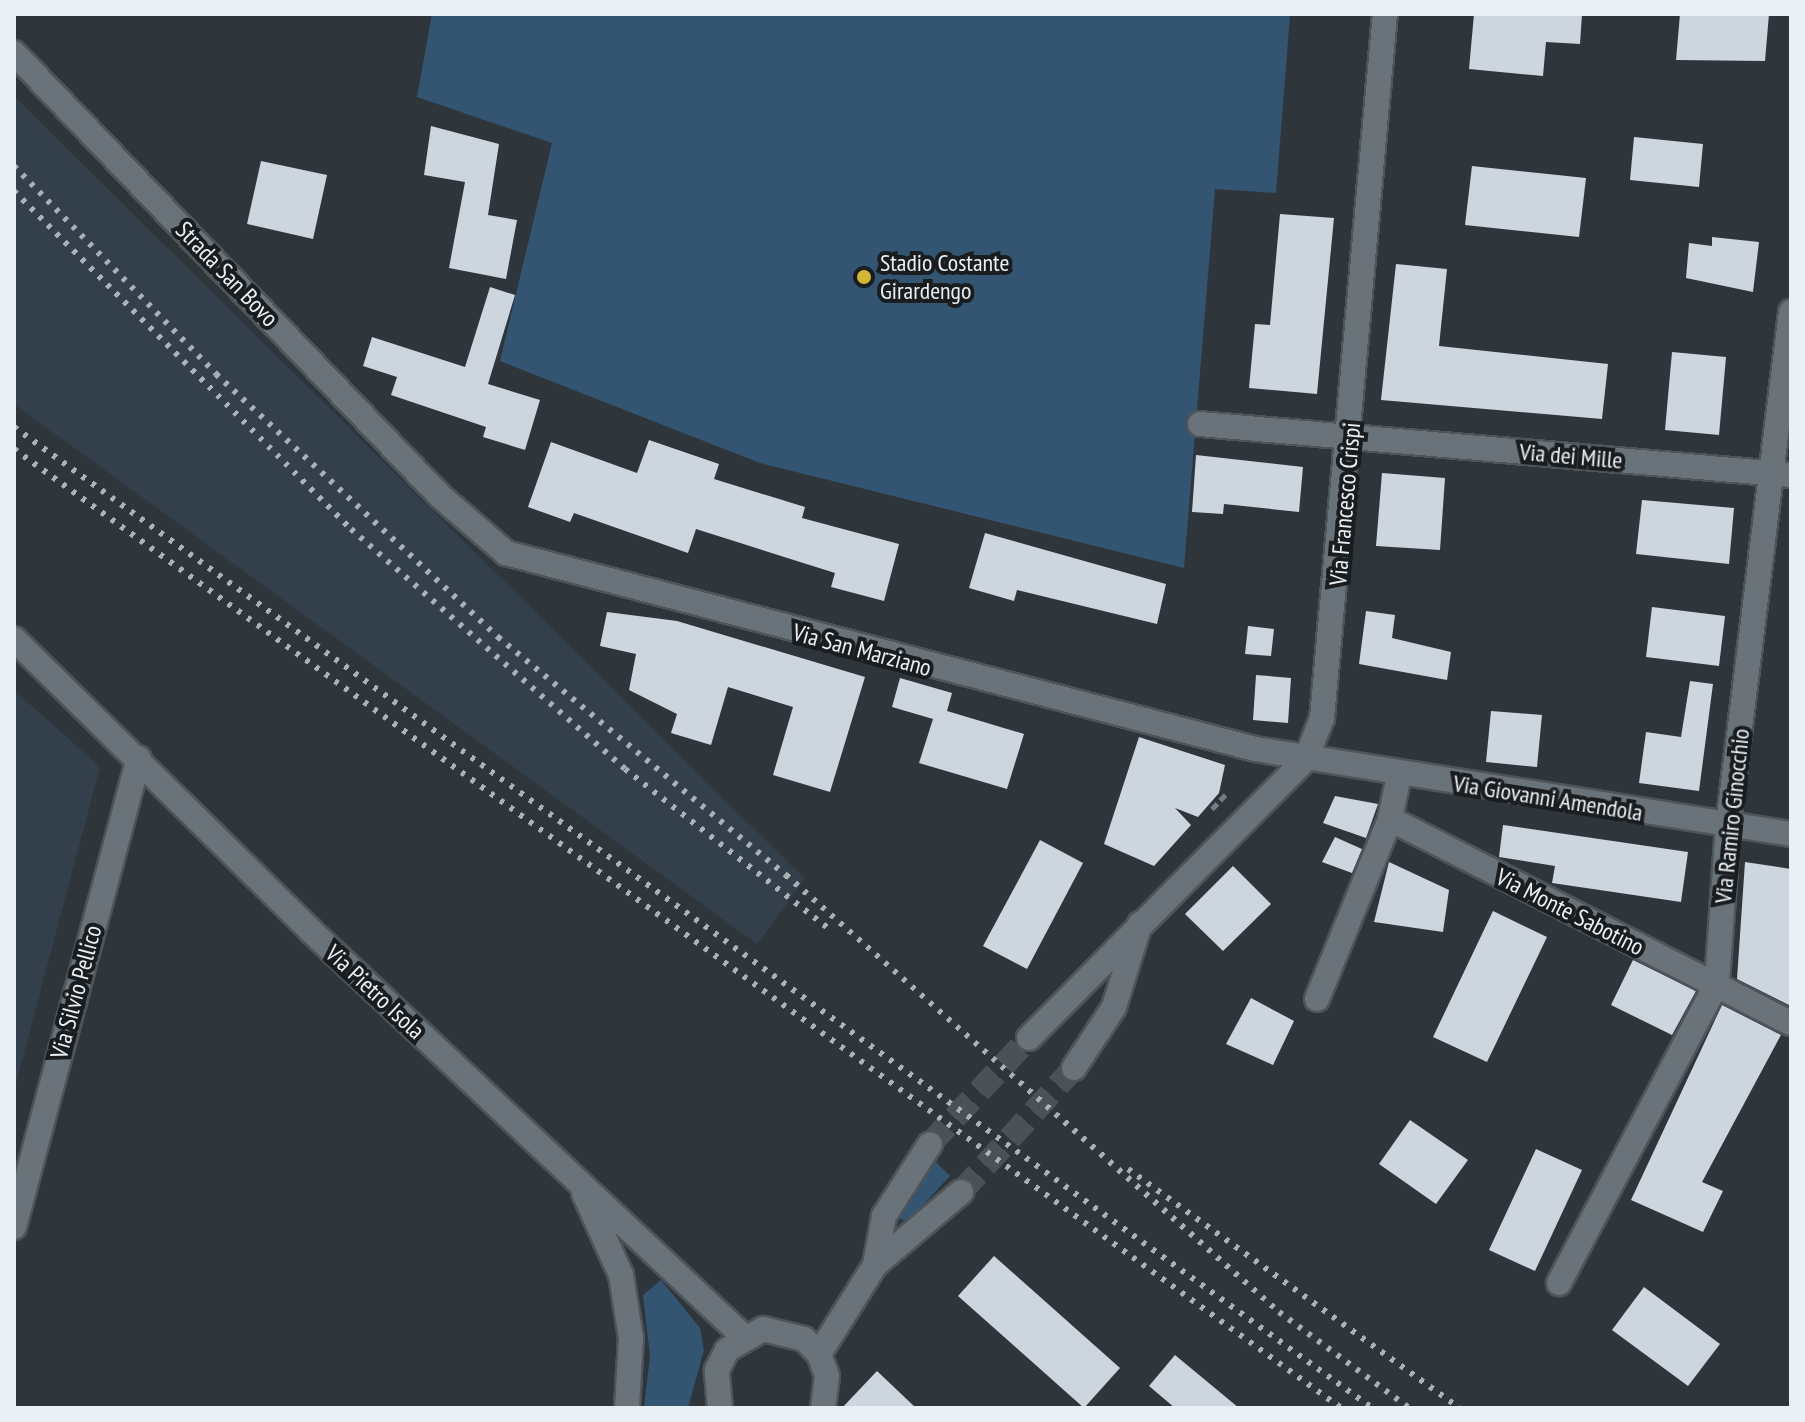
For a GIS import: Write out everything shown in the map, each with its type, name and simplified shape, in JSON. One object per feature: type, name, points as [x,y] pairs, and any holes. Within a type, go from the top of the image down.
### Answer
[{"type":"street","name":"Via Francesco Crispi","points":[[1306,759],[1330,666],[1352,436],[1385,14]]},
{"type":"street","name":"Strada San Bovo","points":[[14,53],[439,495]]},
{"type":"street","name":"Via Ramiro Ginocchio","points":[[1559,1283],[1717,983],[1728,825],[1782,474],[1791,312]]},
{"type":"street","name":"Via dei Mille","points":[[1200,424],[1782,474]]},
{"type":"street","name":"Via San Marziano","points":[[439,495],[506,553],[543,566],[1306,759]]},
{"type":"street","name":"Via Pietro Isola","points":[[14,639],[579,1183],[743,1336]]},
{"type":"street","name":"Via Silvio Pellico","points":[[14,1227],[139,758]]},
{"type":"street","name":"Via Giovanni Amendola","points":[[1306,759],[1791,834]]},
{"type":"street","points":[[1029,1038],[1141,921],[1306,759]]},
{"type":"street","points":[[1317,999],[1390,819],[1399,775]]},
{"type":"street","name":"Via Monte Sabotino","points":[[1390,819],[1791,1023]]},
{"type":"street","points":[[1074,1068],[1114,1007],[1141,921]]},
{"type":"street","points":[[875,1265],[884,1216],[930,1144]]},
{"type":"street","points":[[579,1183],[621,1275],[631,1338],[627,1408]]},
{"type":"street","points":[[828,1405],[819,1354],[875,1265],[961,1192]]},
{"type":"street","points":[[720,1408],[717,1370],[743,1336],[785,1330],[819,1354]]},
{"type":"shaded area","name":"Stadio Costante Girardengo","points":[[432,14],[1290,15],[1276,193],[1215,189],[1184,568],[760,463],[500,361],[552,143],[417,97]]},
{"type":"shaded area","points":[[14,96],[805,879],[757,944],[14,404]]},
{"type":"shaded area","points":[[14,690],[100,767],[14,1091]]},
{"type":"shaded area","points":[[934,1160],[950,1176],[907,1222],[899,1218]]},
{"type":"shaded area","points":[[661,1280],[700,1328],[704,1350],[688,1408],[644,1408],[650,1356],[643,1295]]},
{"type":"building","points":[[1474,14],[1582,14],[1580,44],[1546,42],[1543,76],[1469,69]]},
{"type":"building","points":[[1680,14],[1769,14],[1765,61],[1676,60]]},
{"type":"building","points":[[431,126],[499,144],[488,215],[517,220],[506,279],[449,268],[465,182],[424,175]]},
{"type":"building","points":[[1634,137],[1703,144],[1699,187],[1630,180]]},
{"type":"building","points":[[261,161],[327,175],[313,239],[247,224]]},
{"type":"building","points":[[1472,166],[1586,178],[1579,237],[1465,225]]},
{"type":"building","points":[[1280,214],[1334,218],[1317,394],[1249,388],[1255,324],[1270,325]]},
{"type":"building","points":[[1712,237],[1759,242],[1753,292],[1686,278],[1689,243],[1712,246]]},
{"type":"building","points":[[1396,264],[1447,269],[1439,346],[1608,364],[1602,419],[1381,400]]},
{"type":"building","points":[[490,287],[515,295],[488,384],[540,400],[525,450],[483,437],[486,427],[391,395],[397,377],[363,366],[372,337],[465,367]]},
{"type":"building","points":[[1672,352],[1726,357],[1719,435],[1665,430]]},
{"type":"building","points":[[649,440],[719,464],[714,479],[805,507],[802,518],[899,544],[884,601],[831,587],[835,573],[696,529],[688,553],[574,513],[570,522],[528,507],[551,442],[637,473]]},
{"type":"building","points":[[1196,455],[1303,467],[1299,512],[1224,504],[1223,514],[1192,512]]},
{"type":"building","points":[[1382,473],[1445,478],[1440,550],[1376,546]]},
{"type":"building","points":[[1642,500],[1734,508],[1729,564],[1636,554]]},
{"type":"building","points":[[985,533],[1166,584],[1157,624],[1017,590],[1014,601],[969,588]]},
{"type":"building","points":[[1652,607],[1725,616],[1719,666],[1646,657]]},
{"type":"building","points":[[1366,611],[1395,615],[1392,638],[1451,652],[1447,680],[1359,664]]},
{"type":"building","points":[[607,612],[677,621],[865,677],[830,792],[773,775],[793,707],[728,687],[711,745],[671,733],[677,714],[629,690],[636,654],[600,646]]},
{"type":"building","points":[[1248,626],[1274,629],[1271,656],[1245,654]]},
{"type":"building","points":[[1256,675],[1291,678],[1288,723],[1253,720]]},
{"type":"building","points":[[900,678],[952,693],[947,711],[1024,734],[1007,789],[919,763],[933,719],[892,707]]},
{"type":"building","points":[[1690,681],[1713,684],[1699,791],[1639,783],[1646,732],[1681,737]]},
{"type":"building","points":[[1491,711],[1542,715],[1537,767],[1486,762]]},
{"type":"building","points":[[1139,737],[1225,765],[1219,793],[1198,817],[1175,808],[1191,825],[1154,866],[1104,844]]},
{"type":"building","points":[[1335,796],[1378,804],[1366,838],[1323,823]]},
{"type":"building","points":[[1503,825],[1688,852],[1681,902],[1552,883],[1555,866],[1499,857]]},
{"type":"building","points":[[1335,837],[1362,849],[1352,873],[1322,862]]},
{"type":"building","points":[[1040,840],[1083,863],[1027,969],[983,946]]},
{"type":"building","points":[[1389,862],[1449,890],[1443,932],[1374,922]]},
{"type":"building","points":[[1745,862],[1791,869],[1791,1006],[1737,979]]},
{"type":"building","points":[[1233,866],[1271,904],[1223,951],[1185,914]]},
{"type":"building","points":[[1493,911],[1547,937],[1487,1062],[1433,1037]]},
{"type":"building","points":[[1633,960],[1696,991],[1672,1035],[1611,1005]]},
{"type":"building","points":[[1251,998],[1294,1021],[1273,1065],[1226,1044]]},
{"type":"building","points":[[1722,1005],[1781,1035],[1702,1182],[1723,1191],[1703,1232],[1631,1200]]},
{"type":"building","points":[[1410,1120],[1468,1160],[1436,1204],[1379,1164]]},
{"type":"building","points":[[1536,1149],[1582,1170],[1535,1271],[1489,1250]]},
{"type":"building","points":[[994,1256],[1120,1368],[1084,1408],[958,1296]]},
{"type":"building","points":[[1644,1287],[1720,1344],[1688,1386],[1612,1330]]},
{"type":"building","points":[[1175,1355],[1239,1408],[1175,1408],[1149,1386]]},
{"type":"building","points":[[877,1371],[916,1408],[842,1408]]},
{"type":"tunnel","points":[[930,1144],[1029,1038]]},
{"type":"tunnel","points":[[961,1192],[1074,1068]]},
{"type":"railway","points":[[14,166],[216,374],[498,637],[786,875],[1279,1312],[1409,1408]]},
{"type":"railway","points":[[14,191],[351,529],[625,769],[828,928]]},
{"type":"railway","points":[[14,427],[1372,1408]]},
{"type":"railway","points":[[14,449],[1341,1408]]},
{"type":"railway","points":[[1128,1169],[1459,1408]]},
{"type":"place","name":"Stadio Costante Girardengo","points":[[864,277]]}]
